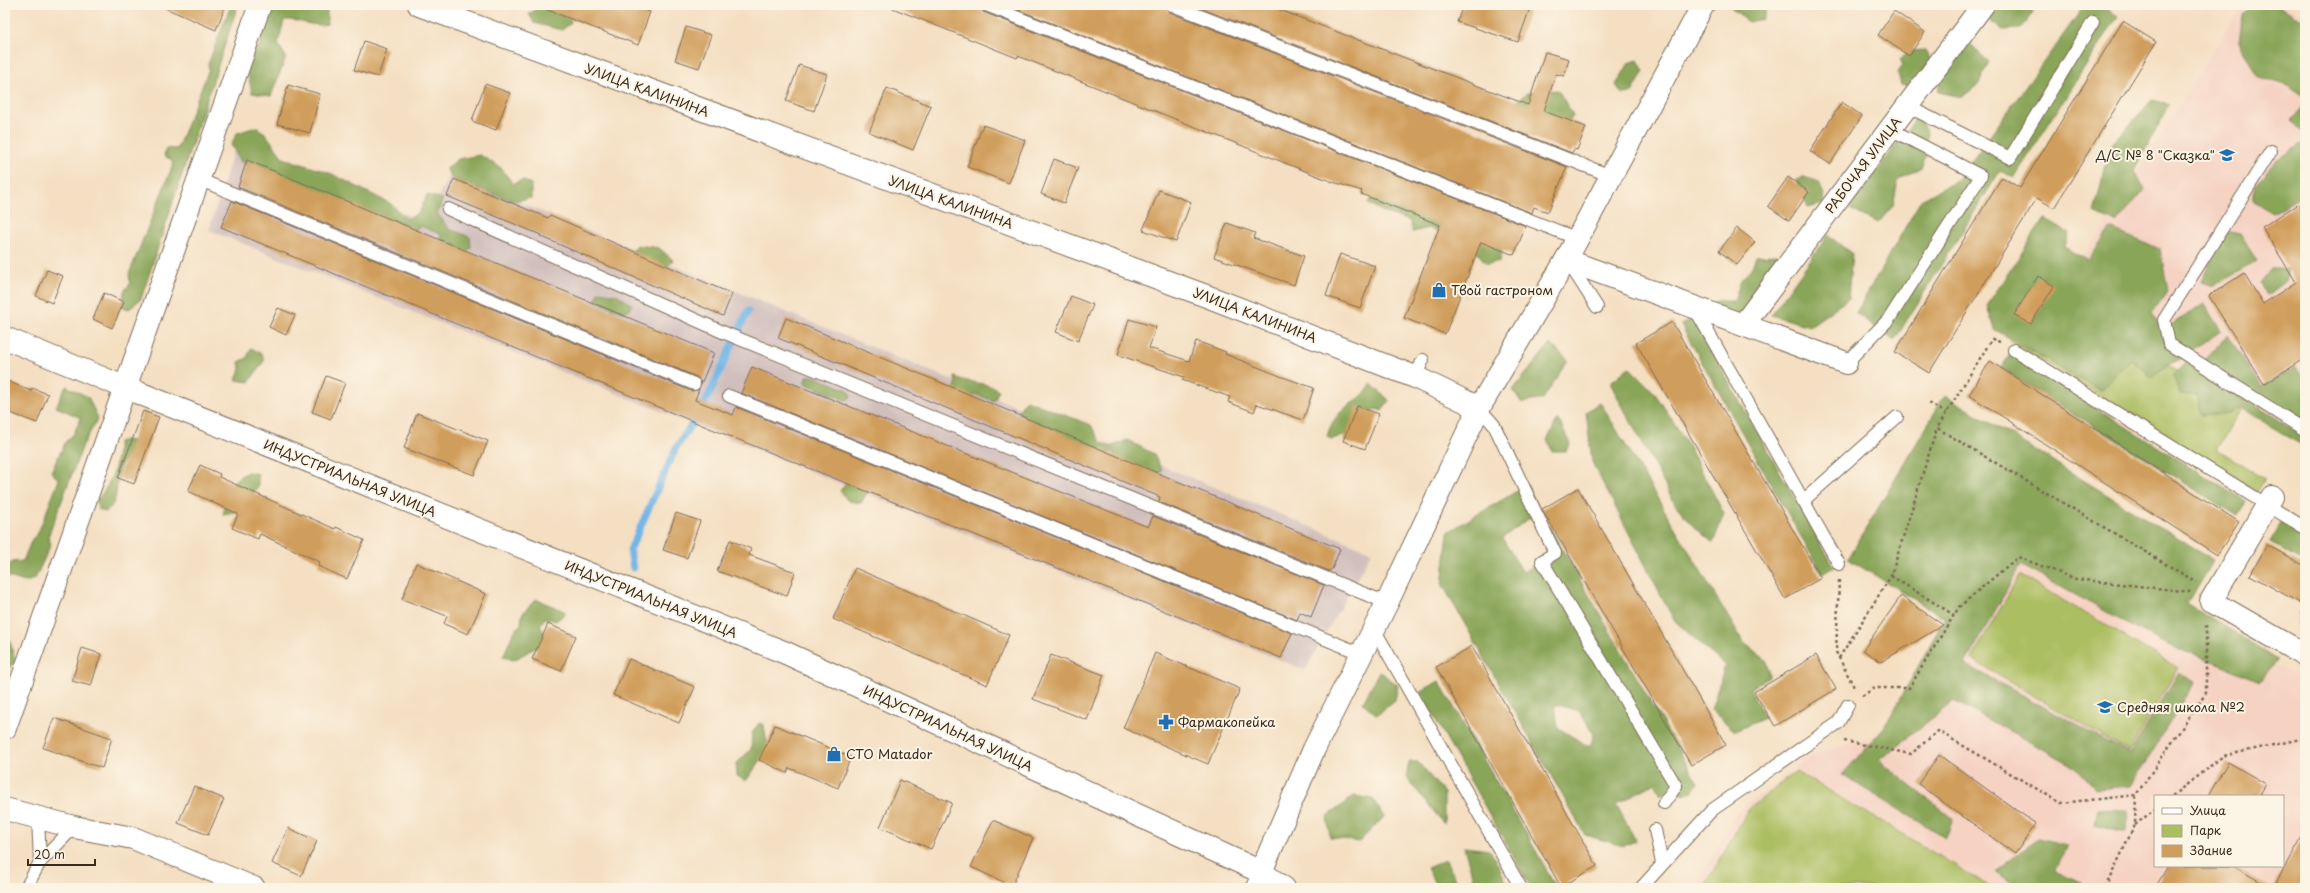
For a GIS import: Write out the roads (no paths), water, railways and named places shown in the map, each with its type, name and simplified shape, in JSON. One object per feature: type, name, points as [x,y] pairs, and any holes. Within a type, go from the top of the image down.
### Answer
[{"type":"street","points":[[5,728],[260,5]]},
{"type":"street","name":"УЛИЦА КАЛИНИНА","points":[[419,5],[1209,297],[1419,368],[1480,408]]},
{"type":"street","name":"РАБОЧАЯ УЛИЦА","points":[[1743,325],[1983,5]]},
{"type":"street","points":[[1256,880],[1314,749],[1387,603],[1480,408],[1578,239],[1696,7]]},
{"type":"street","points":[[1566,260],[1846,362]]},
{"type":"street","name":"ИНДУСТРИАЛЬНАЯ УЛИЦА","points":[[5,338],[786,653],[1256,880],[1284,888]]},
{"type":"street","points":[[2269,501],[2211,601],[2305,655]]},
{"type":"street","points":[[5,809],[74,827],[133,838],[254,888]]},
{"type":"lane","points":[[986,5],[1578,239]]},
{"type":"lane","points":[[1172,5],[1611,176]]},
{"type":"lane","points":[[1906,106],[2010,158],[2093,22]]},
{"type":"lane","points":[[1846,362],[1889,319],[1981,176],[1890,129]]},
{"type":"lane","points":[[2271,151],[2164,320],[2168,344],[2305,430]]},
{"type":"lane","points":[[198,179],[694,384]]},
{"type":"lane","points":[[448,209],[744,341],[1387,603]]},
{"type":"lane","points":[[1566,260],[1597,307]]},
{"type":"lane","points":[[1693,306],[1839,564]]},
{"type":"lane","points":[[2014,350],[2269,501],[2305,528]]},
{"type":"lane","points":[[729,396],[1362,654]]},
{"type":"lane","points":[[1480,408],[1494,425],[1555,553],[1542,561],[1676,786],[1664,803]]},
{"type":"lane","points":[[1803,500],[1897,417]]},
{"type":"lane","points":[[1374,629],[1521,888]]},
{"type":"lane","points":[[1641,888],[1662,863],[1712,810],[1838,723],[1848,705]]},
{"type":"lane","points":[[38,818],[40,862]]},
{"type":"lane","points":[[26,888],[40,862],[74,827]]},
{"type":"lane","points":[[1655,830],[1662,863]]},
{"type":"waterway","points":[[633,568],[630,550],[675,450],[707,399],[748,311]]},
{"type":"place","name":"Д/С № 8 \"Сказка\"","points":[[2227,155]]},
{"type":"place","name":"Твой гастроном","points":[[1439,290]]},
{"type":"place","name":"Средняя школа №2","points":[[2105,707]]},
{"type":"place","name":"Фармакопейка","points":[[1166,722]]},
{"type":"place","name":"СТО Matador","points":[[834,754]]}]
